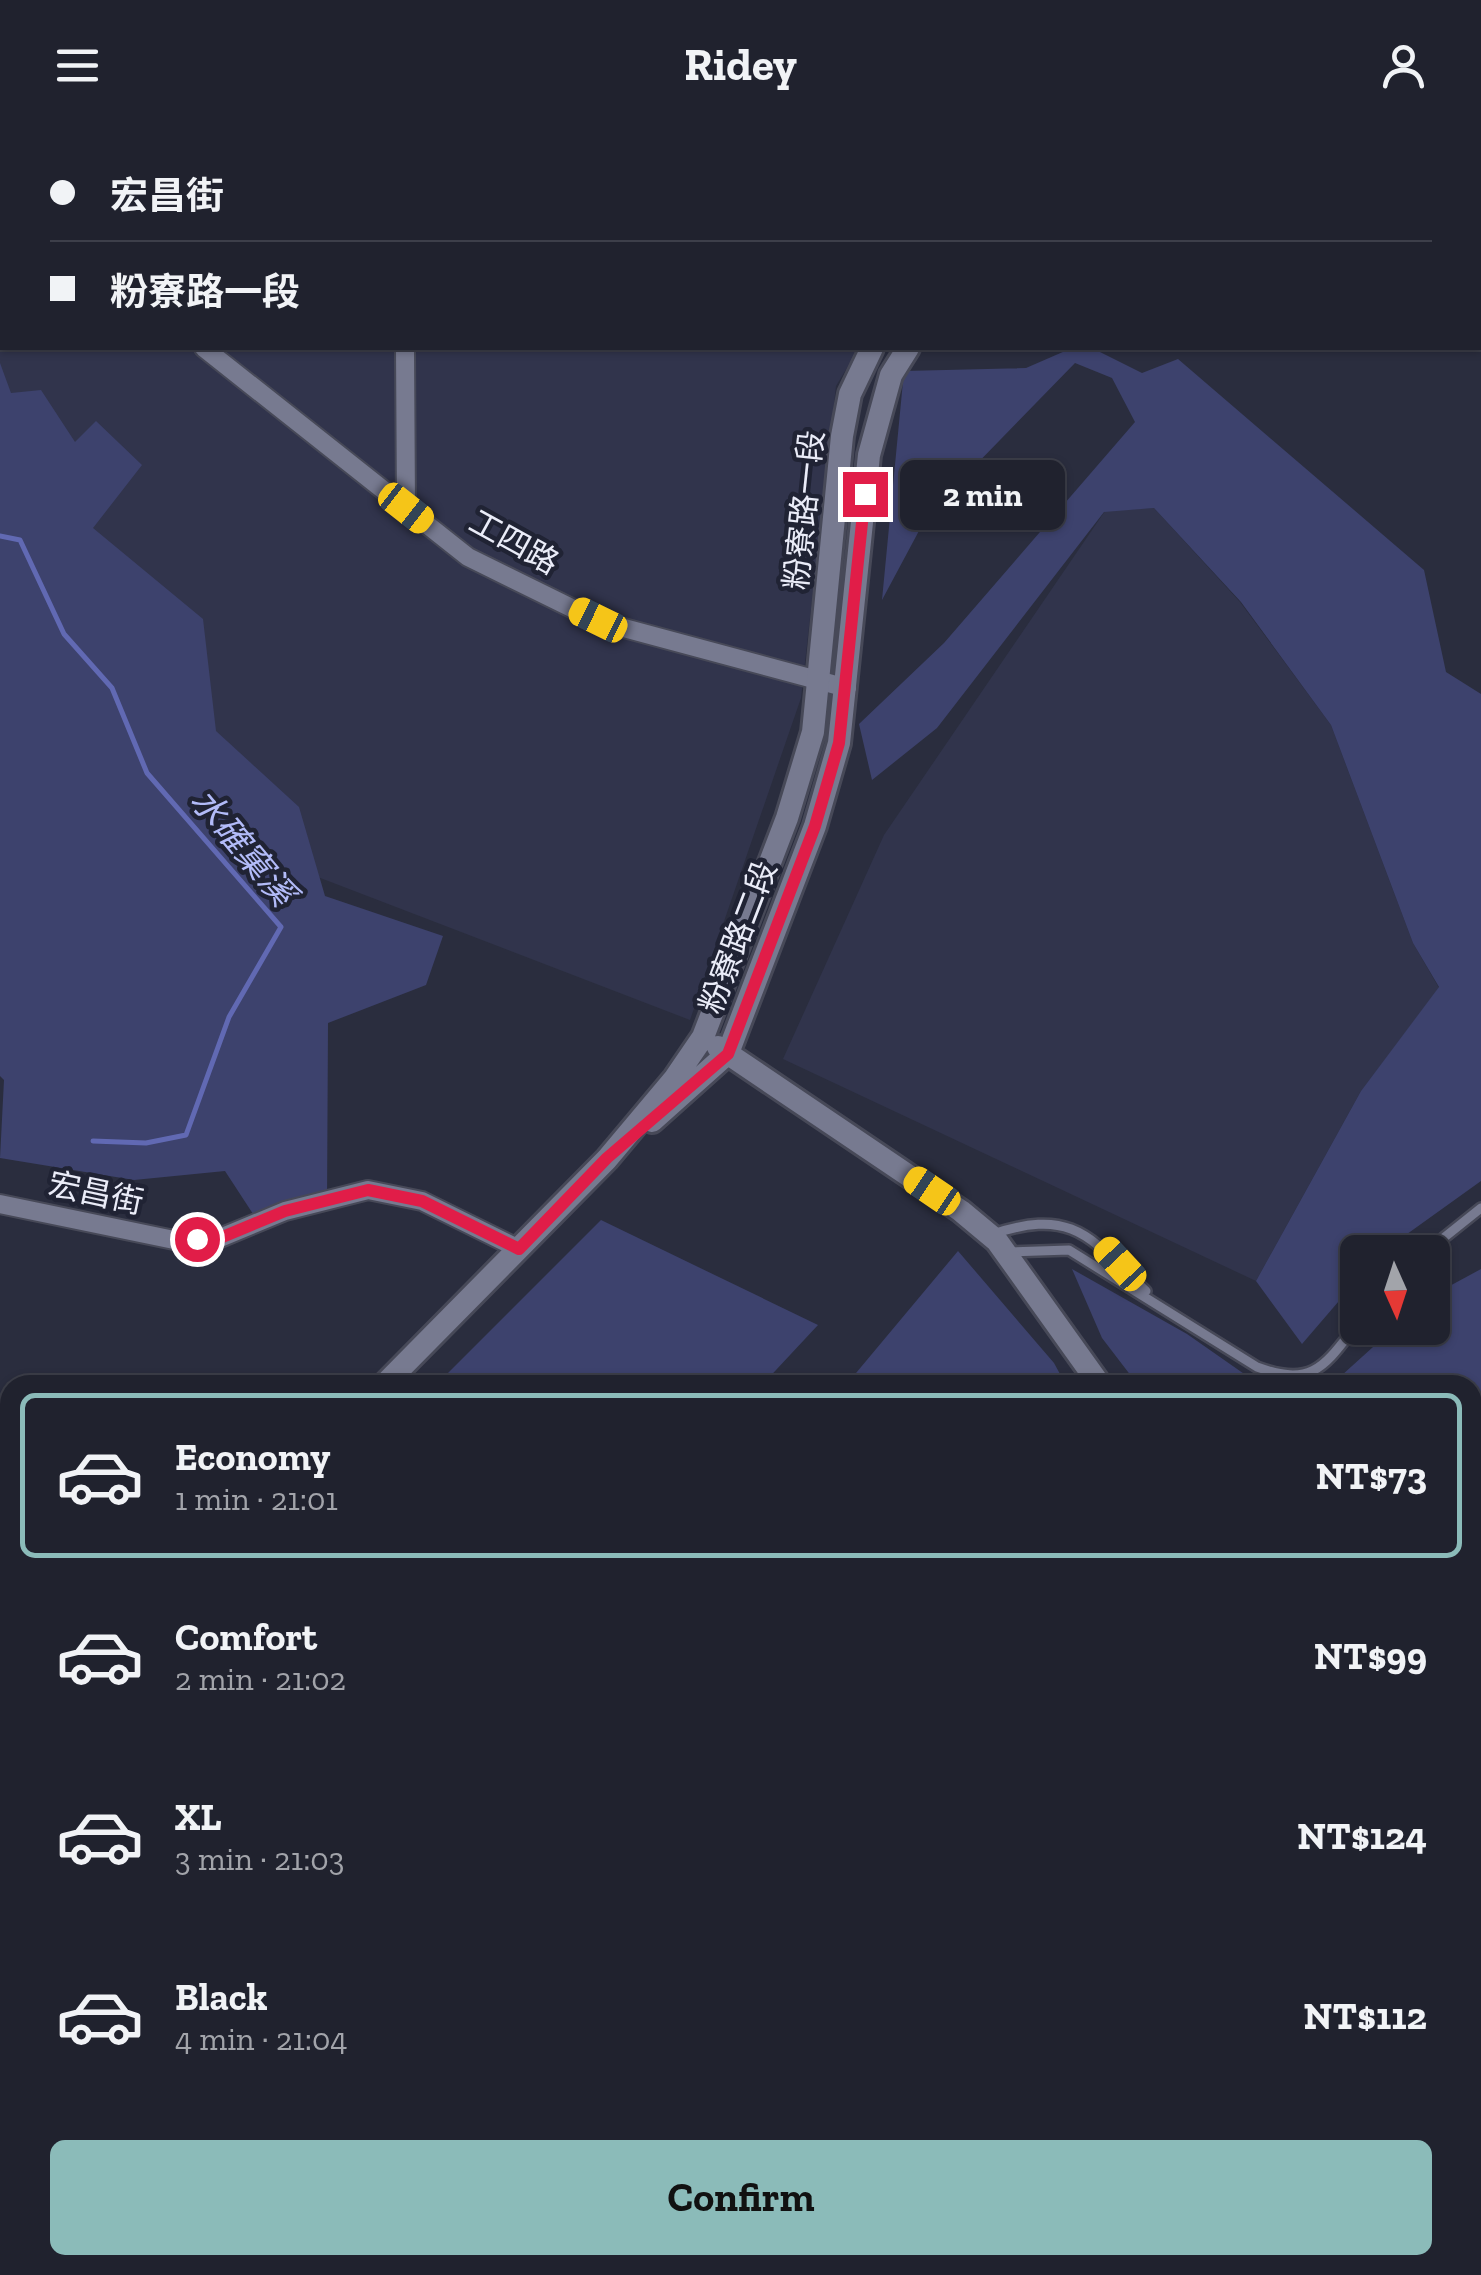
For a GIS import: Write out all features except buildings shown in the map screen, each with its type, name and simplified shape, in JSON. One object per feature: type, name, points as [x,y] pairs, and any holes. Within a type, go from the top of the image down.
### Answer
[{"type":"main road","name":"粉寮路一段","points":[[820,684],[842,436],[850,394],[871,350]]},
{"type":"main road","name":"粉寮路一段","points":[[847,688],[869,455],[891,375],[907,350]]},
{"type":"main road","name":"粉寮路二段","points":[[394,1375],[607,1158],[703,1037],[787,818],[812,732],[820,684]]},
{"type":"main road","name":"粉寮路二段","points":[[607,1158],[728,1054],[815,826],[839,743],[847,688]]},
{"type":"main road","points":[[703,1037],[961,1210],[998,1244],[1093,1375]]},
{"type":"street","name":"工四路","points":[[207,350],[468,556],[598,620],[820,684],[847,688]]},
{"type":"street","points":[[405,350],[406,508]]},
{"type":"street","name":"宏昌街","points":[[0,1204],[174,1240],[220,1238],[285,1211],[368,1190],[422,1201],[519,1249]]},
{"type":"lane","points":[[1447,1235],[1481,1208]]},
{"type":"lane","points":[[998,1244],[1040,1224],[1076,1227],[1104,1248],[1162,1306]]},
{"type":"lane","points":[[998,1244],[1069,1250],[1257,1367],[1294,1375]]},
{"type":"lane","points":[[1302,1375],[1319,1370],[1340,1345]]},
{"type":"shaded area","points":[[0,350],[858,350],[836,386],[801,698],[690,1020],[253,852],[0,482]]},
{"type":"shaded area","points":[[1067,350],[1096,350],[1142,373],[1178,359],[1424,570],[1446,672],[1481,694],[1481,1181],[1406,1235],[1340,1235],[1340,1300],[1302,1344],[1256,1281],[1361,1091],[1439,987],[1413,943],[1331,725],[1241,602],[1154,508],[1104,512],[937,728],[872,780],[859,724],[944,643],[1135,422],[1112,378],[1075,363],[928,514],[882,600],[904,371],[1026,368]]},
{"type":"shaded area","points":[[0,363],[11,393],[41,390],[75,442],[96,421],[142,465],[93,528],[203,619],[216,731],[299,807],[325,896],[443,936],[426,985],[328,1023],[327,1205],[257,1220],[225,1171],[134,1180],[0,1158],[4,1080],[0,1076]]},
{"type":"shaded area","points":[[1154,508],[1240,602],[1331,725],[1413,943],[1439,988],[1361,1091],[1256,1281],[783,1059],[884,835],[1105,511]]},
{"type":"shaded area","points":[[601,1220],[818,1325],[771,1375],[446,1375]]},
{"type":"shaded area","points":[[958,1251],[1061,1375],[854,1375]]},
{"type":"shaded area","points":[[1072,1269],[1187,1334],[1246,1375],[1130,1375],[1102,1338]]},
{"type":"shaded area","points":[[1481,1269],[1481,1375],[1342,1375],[1375,1345],[1450,1345],[1450,1286]]},
{"type":"waterway","name":"水確窠溪","points":[[0,536],[20,540],[64,634],[112,688],[147,773],[281,927],[229,1017],[186,1135],[146,1143],[93,1141]]},
{"type":"route","points":[[197,1239],[220,1238],[285,1211],[368,1190],[422,1201],[519,1249],[607,1158],[728,1054],[815,826],[839,743],[865,494]]}]
